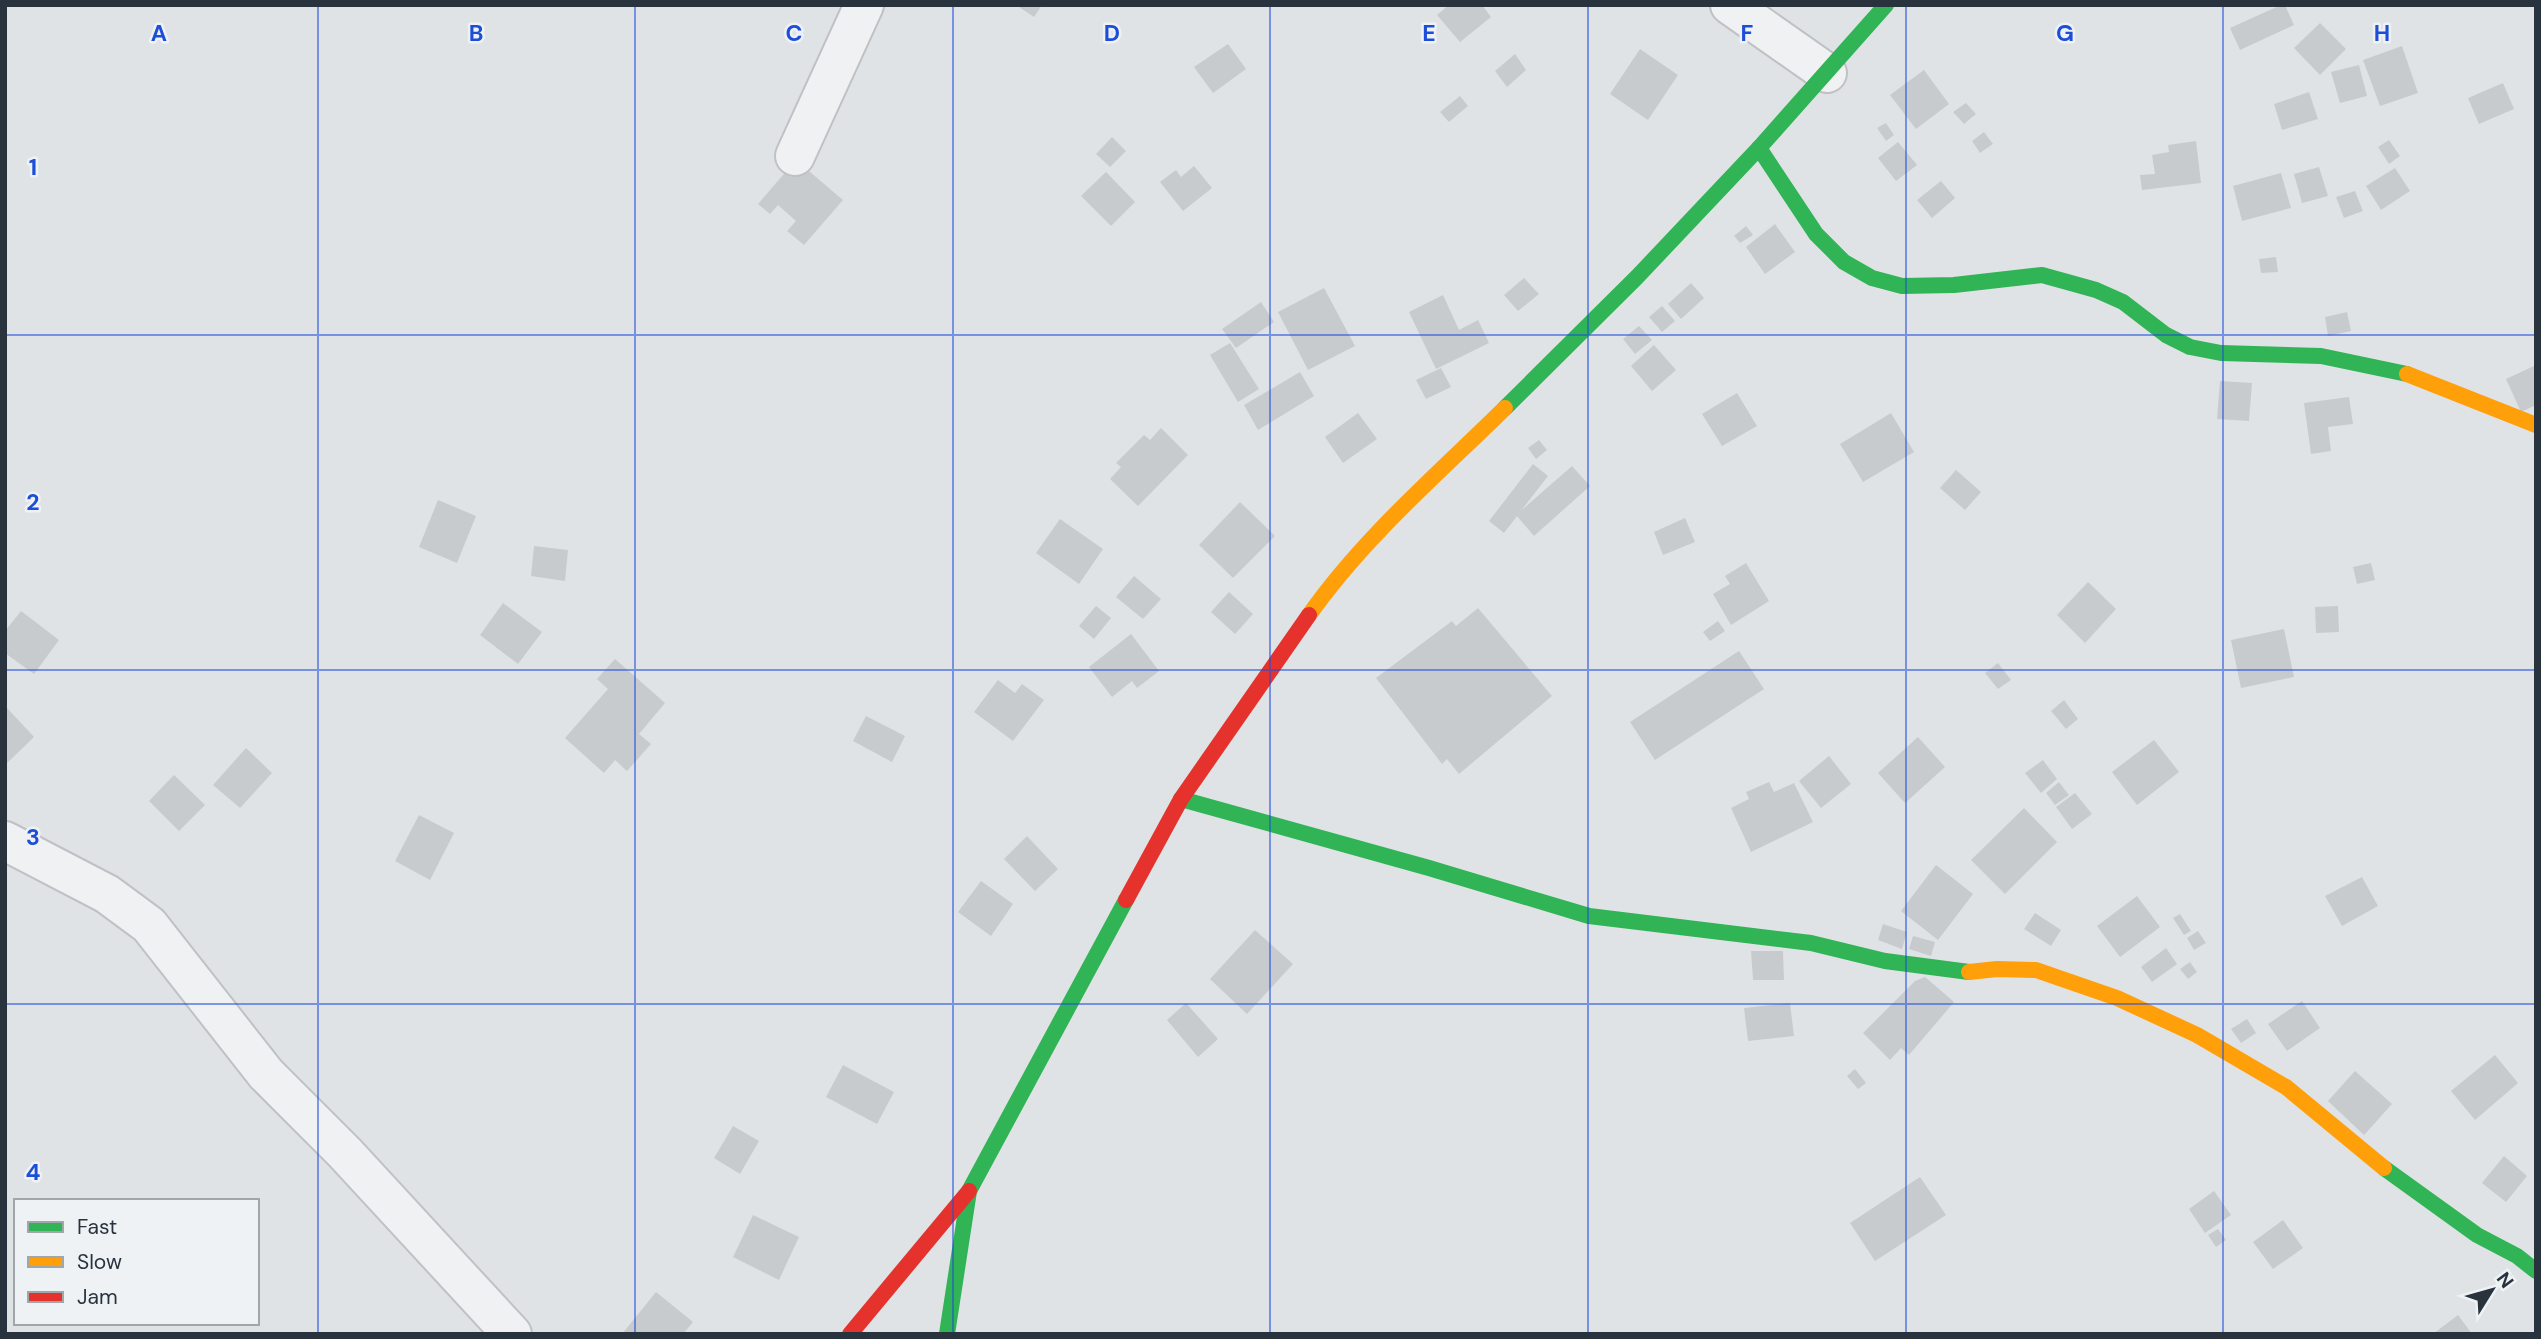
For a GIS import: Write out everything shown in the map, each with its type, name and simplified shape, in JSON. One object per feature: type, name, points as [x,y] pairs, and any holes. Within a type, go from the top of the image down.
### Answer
[{"type":"street","points":[[794,156],[864,5]]},
{"type":"street","points":[[1730,5],[1827,73]]},
{"type":"street","points":[[850,1334],[969,1191],[1181,799],[1325,593],[1402,508],[1637,277],[1759,148],[1886,5]]},
{"type":"street","points":[[1759,148],[1816,234],[1844,262],[1872,278],[1902,286],[1954,285],[2042,275],[2096,290],[2123,302],[2166,335],[2190,347],[2221,353],[2321,356],[2399,371],[2536,425]]},
{"type":"street","points":[[1181,799],[1417,864],[1588,916],[1811,943],[1885,961],[1965,972],[2036,970],[2117,998],[2197,1035],[2286,1087],[2387,1171],[2477,1235],[2517,1256],[2536,1271]]},
{"type":"street","points":[[5,841],[107,894],[149,925],[266,1074],[345,1153],[512,1334]]},
{"type":"street","points":[[947,1334],[969,1191]]},
{"type":"building","points":[[1016,5],[1042,5],[1034,17]]},
{"type":"building","points":[[1449,5],[1482,5],[1491,17],[1460,42],[1437,15]]},
{"type":"building","points":[[2285,5],[2294,25],[2240,50],[2230,28]]},
{"type":"building","points":[[2320,23],[2346,49],[2320,75],[2294,48]]},
{"type":"building","points":[[1228,44],[1246,69],[1213,93],[1194,67]]},
{"type":"building","points":[[2402,46],[2418,93],[2380,106],[2363,60]]},
{"type":"building","points":[[1640,49],[1678,75],[1648,120],[1610,94]]},
{"type":"building","points":[[1515,54],[1526,70],[1507,87],[1495,71]]},
{"type":"building","points":[[2359,65],[2367,96],[2340,103],[2331,72]]},
{"type":"building","points":[[1924,70],[1949,104],[1916,129],[1890,95]]},
{"type":"building","points":[[2503,83],[2514,109],[2479,124],[2468,98]]},
{"type":"building","points":[[2309,92],[2318,119],[2282,130],[2274,104]]},
{"type":"building","points":[[1460,96],[1468,106],[1449,122],[1440,112]]},
{"type":"building","points":[[1966,103],[1976,114],[1964,124],[1953,112]]},
{"type":"building","points":[[1886,123],[1894,135],[1886,141],[1877,128]]},
{"type":"building","points":[[1984,132],[1993,144],[1980,153],[1972,141]]},
{"type":"building","points":[[1112,137],[1126,151],[1110,167],[1096,154]]},
{"type":"building","points":[[2389,140],[2400,156],[2389,164],[2378,147]]},
{"type":"building","points":[[2196,141],[2201,183],[2142,190],[2140,175],[2155,174],[2152,155],[2169,152],[2168,145]]},
{"type":"building","points":[[1898,142],[1917,165],[1896,181],[1878,158]]},
{"type":"building","points":[[796,160],[843,200],[804,245],[787,231],[796,221],[778,205],[770,214],[758,204]]},
{"type":"building","points":[[1194,166],[1212,188],[1183,211],[1160,182],[1176,170],[1181,177]]},
{"type":"building","points":[[2319,167],[2328,196],[2302,203],[2294,174]]},
{"type":"building","points":[[2395,168],[2410,191],[2381,210],[2366,186]]},
{"type":"building","points":[[1106,172],[1135,202],[1111,226],[1081,196]]},
{"type":"building","points":[[2281,173],[2291,208],[2242,221],[2233,186]]},
{"type":"building","points":[[1941,181],[1955,198],[1932,218],[1917,200]]},
{"type":"building","points":[[2355,191],[2363,211],[2344,218],[2336,197]]},
{"type":"building","points":[[1775,224],[1795,252],[1765,274],[1746,247]]},
{"type":"building","points":[[1746,226],[1753,235],[1740,243],[1734,236]]},
{"type":"building","points":[[2276,257],[2278,272],[2261,273],[2259,259]]},
{"type":"building","points":[[1524,278],[1539,294],[1518,311],[1504,295]]},
{"type":"building","points":[[1691,283],[1704,298],[1681,319],[1668,304]]},
{"type":"building","points":[[1324,288],[1355,346],[1308,370],[1278,312]]},
{"type":"building","points":[[1443,295],[1459,330],[1478,320],[1489,343],[1436,369],[1409,312]]},
{"type":"building","points":[[1261,302],[1274,322],[1236,348],[1222,329]]},
{"type":"building","points":[[1662,306],[1675,321],[1662,332],[1649,317]]},
{"type":"building","points":[[2347,312],[2351,331],[2328,336],[2325,317]]},
{"type":"building","points":[[1639,326],[1652,340],[1635,354],[1623,339]]},
{"type":"building","points":[[1230,343],[1259,389],[1238,402],[1210,355]]},
{"type":"building","points":[[1654,345],[1676,370],[1652,391],[1631,366]]},
{"type":"building","points":[[2536,365],[2536,405],[2521,412],[2506,379]]},
{"type":"building","points":[[1441,368],[1451,387],[1426,399],[1416,380]]},
{"type":"building","points":[[1300,372],[1314,396],[1258,430],[1244,405]]},
{"type":"building","points":[[2220,381],[2252,383],[2249,421],[2217,419]]},
{"type":"building","points":[[1737,393],[1757,426],[1722,446],[1702,414]]},
{"type":"building","points":[[2349,397],[2353,424],[2328,427],[2331,451],[2311,454],[2304,403]]},
{"type":"building","points":[[1358,413],[1377,439],[1343,463],[1325,437]]},
{"type":"building","points":[[1891,413],[1914,452],[1863,482],[1840,444]]},
{"type":"building","points":[[1161,428],[1188,455],[1138,506],[1110,479],[1121,467],[1116,463],[1144,435],[1150,440]]},
{"type":"building","points":[[1539,440],[1547,450],[1536,459],[1528,448]]},
{"type":"building","points":[[1533,464],[1548,476],[1504,533],[1489,521]]},
{"type":"building","points":[[1572,466],[1590,486],[1534,536],[1516,515]]},
{"type":"building","points":[[1956,470],[1981,492],[1965,510],[1940,488]]},
{"type":"building","points":[[438,500],[476,516],[457,563],[419,547]]},
{"type":"building","points":[[1240,502],[1275,536],[1233,578],[1199,545]]},
{"type":"building","points":[[1685,518],[1695,542],[1663,555],[1654,532]]},
{"type":"building","points":[[1060,519],[1103,549],[1079,584],[1036,553]]},
{"type":"building","points":[[534,546],[568,550],[565,581],[531,576]]},
{"type":"building","points":[[1746,563],[1769,601],[1731,625],[1713,594],[1730,584],[1725,576]]},
{"type":"building","points":[[2371,563],[2375,580],[2357,584],[2353,567]]},
{"type":"building","points":[[1134,576],[1161,599],[1143,619],[1116,597]]},
{"type":"building","points":[[2088,582],[2116,609],[2085,643],[2057,615]]},
{"type":"building","points":[[1229,592],[1253,614],[1235,634],[1211,612]]},
{"type":"building","points":[[503,603],[542,632],[518,664],[480,635]]},
{"type":"building","points":[[1096,606],[1111,618],[1094,639],[1079,626]]},
{"type":"building","points":[[2338,606],[2339,632],[2316,633],[2315,607]]},
{"type":"building","points":[[1478,608],[1552,696],[1459,774],[1447,759],[1442,764],[1376,678],[1452,621],[1456,626]]},
{"type":"building","points":[[21,611],[59,640],[34,674],[5,653],[5,631]]},
{"type":"building","points":[[1718,621],[1725,631],[1710,641],[1703,632]]},
{"type":"building","points":[[2284,629],[2294,677],[2241,688],[2231,640]]},
{"type":"building","points":[[1131,634],[1159,671],[1137,688],[1132,681],[1112,697],[1089,667]]},
{"type":"building","points":[[1739,651],[1764,689],[1655,760],[1630,722]]},
{"type":"building","points":[[615,659],[665,703],[639,734],[651,744],[627,771],[615,760],[604,773],[565,738],[608,689],[597,679]]},
{"type":"building","points":[[1998,663],[2011,680],[1998,689],[1985,673]]},
{"type":"building","points":[[998,680],[1015,693],[1022,684],[1044,700],[1013,741],[974,712]]},
{"type":"building","points":[[2064,700],[2078,719],[2066,729],[2051,711]]},
{"type":"building","points":[[7,708],[34,737],[5,765],[5,710]]},
{"type":"building","points":[[866,716],[905,736],[892,762],[853,741]]},
{"type":"building","points":[[1918,737],[1945,767],[1905,803],[1878,773]]},
{"type":"building","points":[[2154,740],[2179,772],[2137,805],[2112,772]]},
{"type":"building","points":[[246,748],[272,773],[240,808],[213,785]]},
{"type":"building","points":[[1829,756],[1851,784],[1821,808],[1799,781]]},
{"type":"building","points":[[2043,760],[2057,779],[2041,793],[2025,773]]},
{"type":"building","points":[[174,775],[205,805],[179,831],[149,801]]},
{"type":"building","points":[[1769,782],[1774,792],[1794,783],[1813,822],[1751,852],[1731,808],[1749,799],[1746,792]]},
{"type":"building","points":[[2059,782],[2069,795],[2055,805],[2046,793]]},
{"type":"building","points":[[2075,793],[2092,814],[2072,829],[2056,807]]},
{"type":"building","points":[[2024,808],[2057,842],[2005,894],[1971,860]]},
{"type":"building","points":[[419,815],[454,833],[430,880],[395,861]]},
{"type":"building","points":[[1027,836],[1058,869],[1035,891],[1004,859]]},
{"type":"building","points":[[1936,865],[1973,894],[1938,940],[1901,911]]},
{"type":"building","points":[[2362,877],[2378,906],[2342,926],[2325,896]]},
{"type":"building","points":[[981,881],[1013,904],[991,936],[958,912]]},
{"type":"building","points":[[2137,896],[2160,927],[2120,957],[2097,926]]},
{"type":"building","points":[[2035,913],[2061,930],[2051,946],[2024,929]]},
{"type":"building","points":[[2180,914],[2191,931],[2184,935],[2173,918]]},
{"type":"building","points":[[1883,924],[1907,932],[1902,949],[1878,940]]},
{"type":"building","points":[[1255,930],[1293,964],[1247,1014],[1210,979]]},
{"type":"building","points":[[2198,931],[2206,943],[2194,950],[2187,938]]},
{"type":"building","points":[[1913,936],[1935,942],[1931,956],[1909,949]]},
{"type":"building","points":[[2166,948],[2177,964],[2152,982],[2141,967]]},
{"type":"building","points":[[1751,951],[1783,951],[1784,980],[1753,980]]},
{"type":"building","points":[[2190,962],[2197,972],[2188,979],[2180,969]]},
{"type":"building","points":[[1925,977],[1954,1002],[1909,1055],[1901,1048],[1890,1060],[1863,1033],[1915,981]]},
{"type":"building","points":[[2302,1001],[2320,1028],[2287,1051],[2268,1024]]},
{"type":"building","points":[[1186,1003],[1218,1039],[1198,1057],[1167,1020]]},
{"type":"building","points":[[1790,1003],[1794,1036],[1748,1041],[1744,1008]]},
{"type":"building","points":[[2247,1019],[2256,1033],[2241,1043],[2231,1029]]},
{"type":"building","points":[[2495,1055],[2518,1083],[2475,1120],[2451,1091]]},
{"type":"building","points":[[843,1065],[894,1092],[877,1124],[826,1097]]},
{"type":"building","points":[[1855,1069],[1866,1083],[1858,1089],[1847,1076]]},
{"type":"building","points":[[2355,1071],[2392,1104],[2364,1135],[2328,1101]]},
{"type":"building","points":[[733,1126],[759,1141],[740,1174],[714,1158]]},
{"type":"building","points":[[2504,1156],[2527,1176],[2506,1202],[2482,1183]]},
{"type":"building","points":[[1920,1177],[1946,1215],[1875,1261],[1850,1223]]},
{"type":"building","points":[[2214,1191],[2231,1215],[2205,1233],[2189,1209]]},
{"type":"building","points":[[753,1215],[799,1237],[779,1280],[733,1257]]},
{"type":"building","points":[[2283,1220],[2303,1248],[2273,1269],[2253,1242]]},
{"type":"building","points":[[2218,1229],[2226,1240],[2216,1247],[2208,1235]]},
{"type":"building","points":[[656,1292],[693,1322],[683,1334],[622,1334]]},
{"type":"building","points":[[2458,1315],[2472,1334],[2433,1334]]},
{"type":"traffic: fast","points":[[1505,408],[1637,277],[1759,148],[1886,5]]},
{"type":"traffic: fast","points":[[1759,148],[1816,234],[1844,262],[1872,278],[1902,286],[1954,285],[2042,275],[2096,290],[2123,302],[2166,335],[2190,347],[2221,353],[2321,356],[2407,374]]},
{"type":"traffic: fast","points":[[1181,799],[1589,916],[1811,943],[1885,961],[1969,972]]},
{"type":"traffic: fast","points":[[947,1334],[969,1191],[1126,900]]},
{"type":"traffic: fast","points":[[2384,1168],[2477,1235],[2517,1256],[2536,1271]]},
{"type":"traffic: slow","points":[[2407,374],[2536,425]]},
{"type":"traffic: slow","points":[[1309,615],[1353,559],[1505,408]]},
{"type":"traffic: slow","points":[[1969,972],[1997,969],[2036,970],[2117,998],[2197,1035],[2286,1087],[2384,1168]]},
{"type":"traffic: jam","points":[[1126,900],[1181,799],[1309,615]]},
{"type":"traffic: jam","points":[[850,1334],[969,1191]]}]
